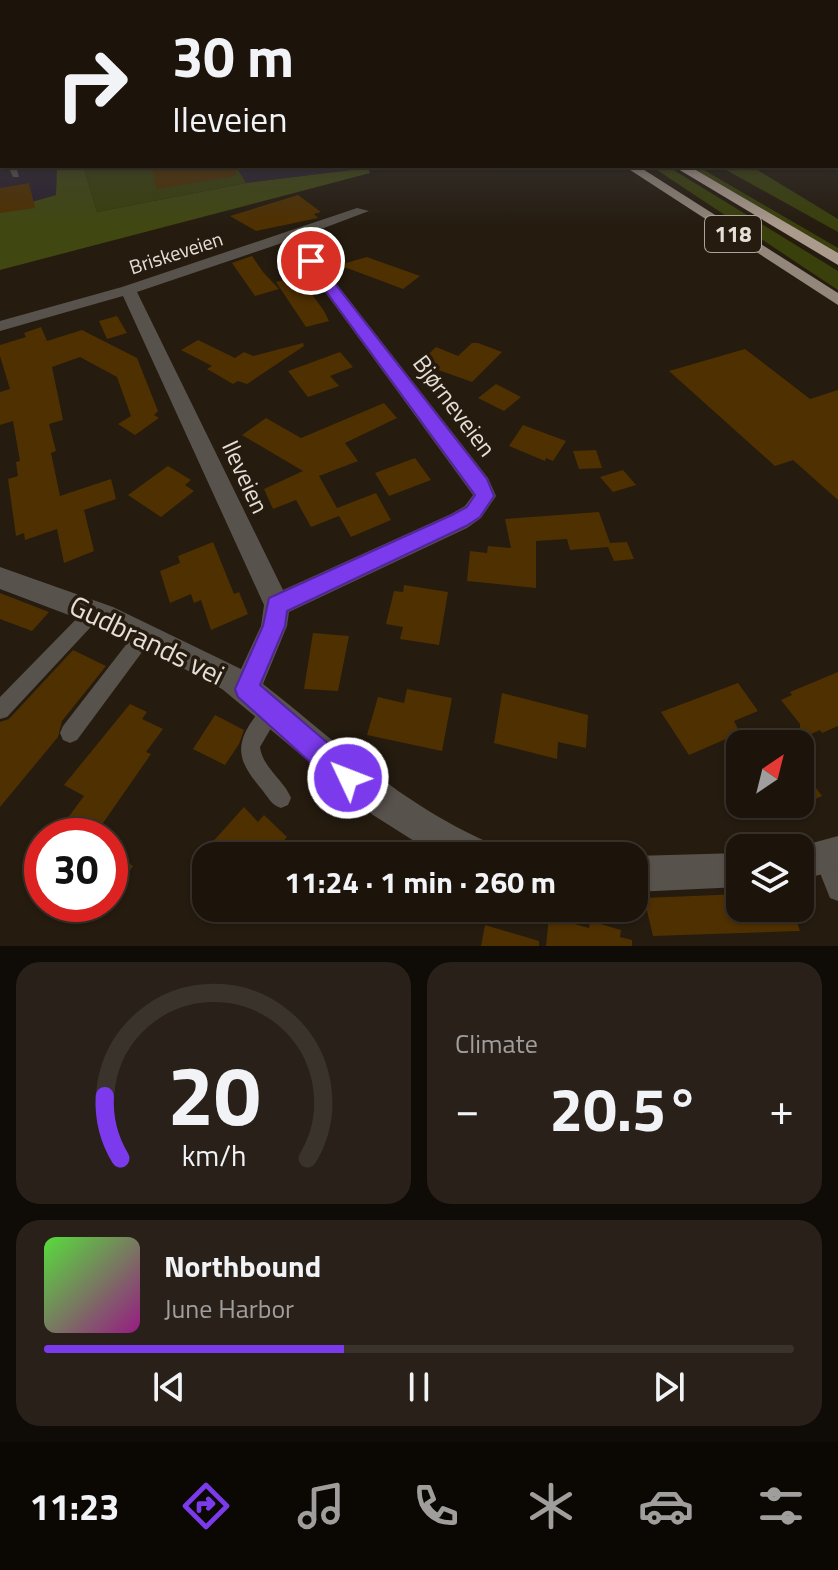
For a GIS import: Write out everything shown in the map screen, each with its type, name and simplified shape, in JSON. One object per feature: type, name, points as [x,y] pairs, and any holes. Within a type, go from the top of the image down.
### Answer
[{"type":"highway","points":[[683,168],[838,260]]},
{"type":"highway","points":[[710,168],[838,241]]},
{"type":"main road","name":"118","points":[[633,168],[838,300]]},
{"type":"street","name":"Briskeveien","points":[[0,326],[128,290],[362,211]]},
{"type":"street","name":"Bjørneveien","points":[[277,605],[459,521],[473,512],[485,496],[480,484],[292,236]]},
{"type":"street","name":"Ileveien","points":[[128,290],[277,605]]},
{"type":"street","name":"Gudbrands vei","points":[[0,578],[95,611],[247,689],[348,778],[394,813],[443,842]]},
{"type":"street","points":[[247,689],[274,626],[277,605]]},
{"type":"street","points":[[648,874],[726,871]]},
{"type":"lane","points":[[0,710],[95,611]]},
{"type":"lane","points":[[70,733],[145,634]]},
{"type":"lane","points":[[272,711],[254,732],[248,747],[251,758],[281,798]]},
{"type":"lane","points":[[821,858],[838,890]]},
{"type":"shaded area","points":[[0,168],[57,168],[56,195],[0,211]]},
{"type":"shaded area","points":[[237,168],[368,168],[246,183]]},
{"type":"green space","points":[[57,168],[84,168],[97,212],[246,183],[368,168],[370,173],[0,270],[0,211],[56,195]]},
{"type":"green space","points":[[84,168],[237,168],[246,183],[97,212]]},
{"type":"green space","points":[[654,168],[670,168],[838,271],[838,290]]},
{"type":"green space","points":[[692,168],[700,168],[838,248],[838,253]]},
{"type":"green space","points":[[723,168],[754,168],[838,219],[838,232]]},
{"type":"building","points":[[152,168],[236,168],[236,176],[157,189]]},
{"type":"building","points":[[29,183],[35,208],[0,213],[0,188]]},
{"type":"building","points":[[298,195],[321,212],[314,214],[318,218],[256,231],[230,216]]},
{"type":"building","points":[[252,256],[279,289],[255,296],[232,263]]},
{"type":"building","points":[[367,257],[420,276],[403,289],[339,265]]},
{"type":"building","points":[[299,276],[329,321],[306,327],[276,282]]},
{"type":"building","points":[[117,316],[127,333],[107,339],[99,321]]},
{"type":"building","points":[[41,327],[47,341],[82,330],[137,358],[158,411],[154,415],[159,418],[135,435],[118,424],[131,416],[117,377],[80,357],[52,367],[63,420],[49,424],[56,451],[51,453],[60,496],[111,479],[116,499],[84,510],[94,551],[64,563],[57,529],[25,540],[24,533],[16,536],[8,479],[18,476],[16,462],[20,461],[13,421],[0,425],[0,392],[10,389],[0,356],[0,345],[26,337],[24,333]]},
{"type":"building","points":[[198,340],[235,358],[244,352],[253,356],[303,343],[304,346],[247,384],[238,381],[233,384],[207,369],[212,366],[181,350]]},
{"type":"building","points":[[472,343],[502,352],[472,382],[419,363],[436,347],[458,356]]},
{"type":"building","points":[[745,349],[810,399],[838,390],[838,500],[793,460],[775,466],[669,371]]},
{"type":"building","points":[[340,352],[353,367],[330,376],[339,386],[308,397],[288,371]]},
{"type":"building","points":[[496,384],[521,397],[504,411],[478,398]]},
{"type":"building","points":[[384,403],[397,418],[345,443],[358,461],[319,476],[337,508],[376,493],[391,520],[351,537],[339,516],[311,527],[296,500],[273,509],[264,489],[303,471],[242,435],[266,418],[301,438]]},
{"type":"building","points":[[523,425],[566,441],[553,461],[546,458],[545,461],[509,446]]},
{"type":"building","points":[[596,450],[602,468],[579,469],[573,451]]},
{"type":"building","points":[[415,458],[431,480],[389,496],[375,473]]},
{"type":"building","points":[[168,466],[191,480],[185,485],[194,491],[161,517],[128,495]]},
{"type":"building","points":[[623,470],[636,485],[613,492],[600,477]]},
{"type":"building","points":[[599,512],[610,543],[627,542],[634,559],[614,561],[608,547],[570,550],[567,539],[536,541],[536,588],[467,581],[470,551],[487,553],[488,546],[511,548],[505,519]]},
{"type":"building","points":[[213,542],[234,594],[239,592],[248,614],[211,630],[201,600],[194,603],[191,594],[170,603],[160,571],[180,563],[178,556]]},
{"type":"building","points":[[404,585],[448,592],[439,645],[400,639],[403,627],[386,624],[394,591],[403,592]]},
{"type":"building","points":[[0,593],[49,612],[32,631],[0,619]]},
{"type":"building","points":[[313,633],[349,636],[338,691],[304,689]]},
{"type":"building","points":[[73,650],[106,666],[62,721],[58,737],[0,807],[0,722],[9,719]]},
{"type":"building","points":[[838,672],[838,726],[822,733],[820,730],[814,733],[814,730],[800,730],[800,724],[781,700],[792,695],[790,692]]},
{"type":"building","points":[[738,683],[758,711],[734,721],[738,730],[726,730],[726,739],[689,755],[661,712]]},
{"type":"building","points":[[407,689],[452,698],[442,751],[367,735],[378,697],[404,703]]},
{"type":"building","points":[[502,693],[588,715],[586,748],[558,742],[557,759],[494,743]]},
{"type":"building","points":[[130,704],[147,712],[142,719],[163,729],[146,752],[151,754],[107,818],[68,818],[84,796],[64,785]]},
{"type":"building","points":[[215,715],[244,730],[225,765],[193,749]]},
{"type":"building","points":[[814,785],[822,796],[814,800]]},
{"type":"building","points":[[244,807],[258,822],[264,815],[287,837],[283,842],[213,842]]},
{"type":"building","points":[[726,895],[726,922],[797,922],[800,931],[653,936],[648,898]]},
{"type":"building","points":[[548,922],[567,922],[589,928],[590,922],[593,922],[621,930],[620,937],[632,940],[632,946],[546,946]]},
{"type":"building","points":[[485,925],[539,941],[539,946],[481,946]]},
{"type":"route","points":[[311,261],[480,484],[485,496],[473,512],[459,521],[277,605],[274,626],[247,689],[348,778]]}]
